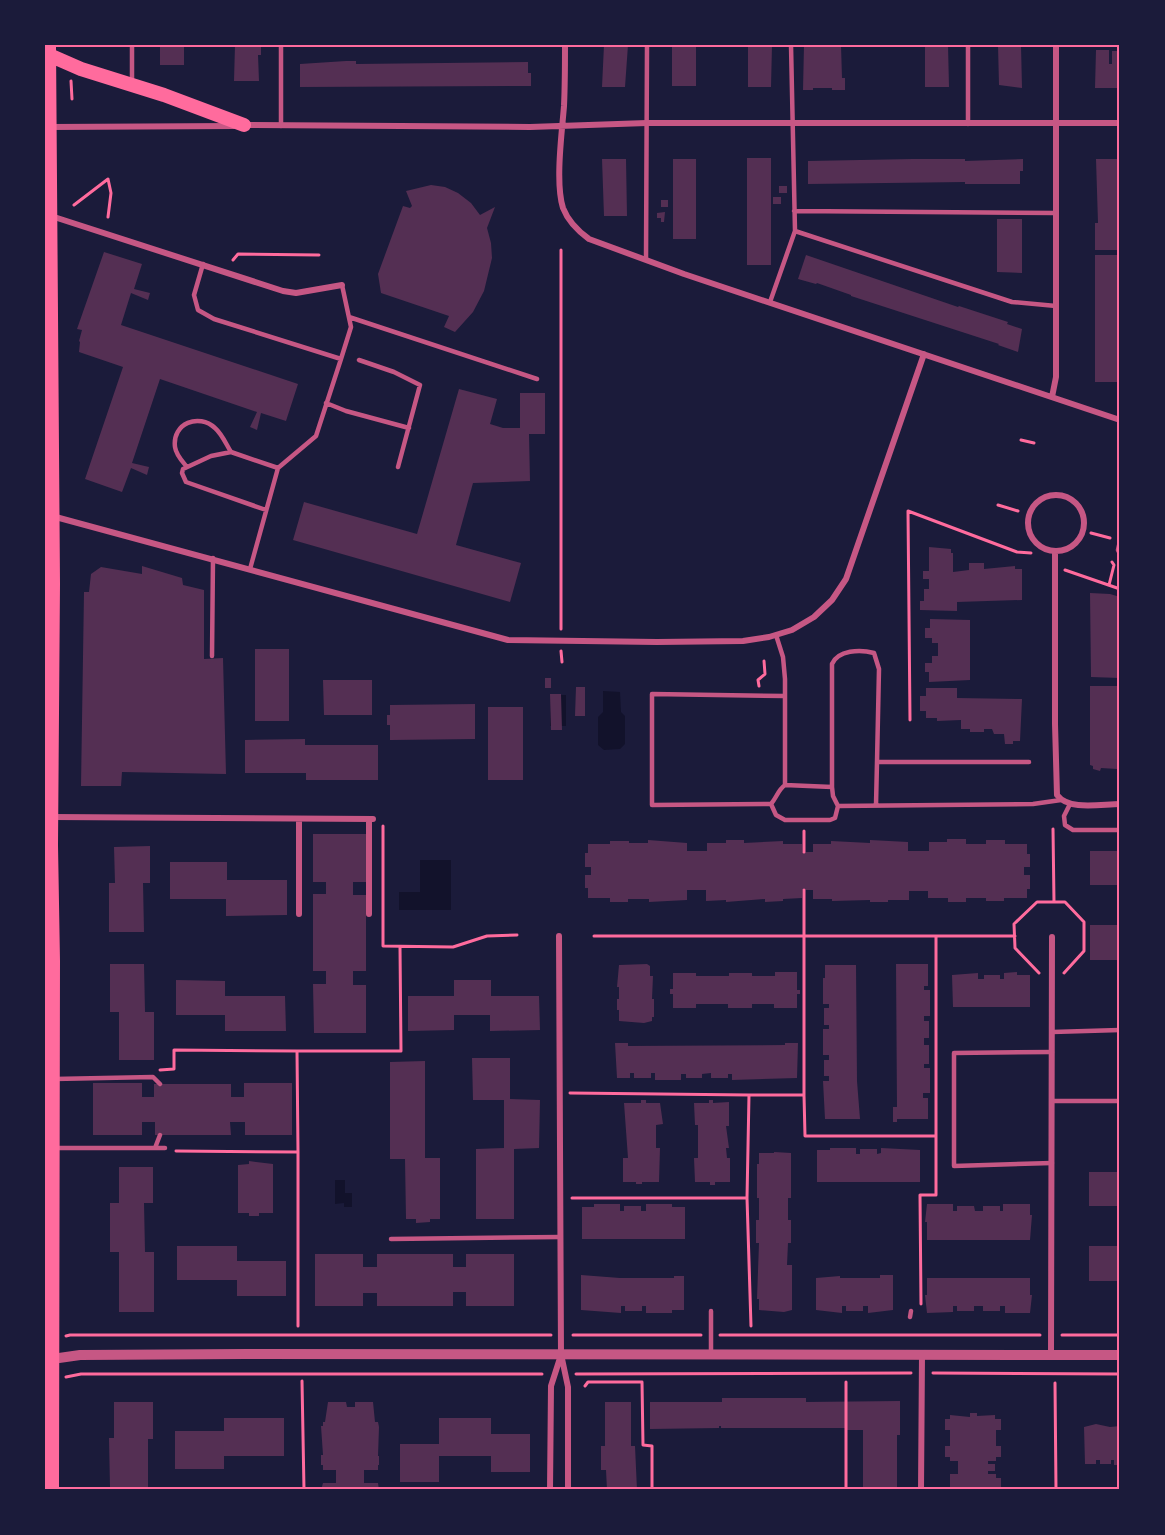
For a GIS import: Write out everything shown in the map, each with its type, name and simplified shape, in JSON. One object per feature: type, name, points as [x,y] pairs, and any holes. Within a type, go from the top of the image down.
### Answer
[{"type":"main road","points":[[52,1490],[52,1079],[48,817],[51,216],[48,126],[49,50],[81,69],[164,95],[244,125]]},
{"type":"street","points":[[565,45],[561,140],[562,202],[568,219],[580,233],[589,239],[646,260],[1120,420]]},
{"type":"street","points":[[1052,397],[1056,377],[1056,45]]},
{"type":"street","points":[[48,126],[1120,123]]},
{"type":"street","points":[[51,216],[283,291],[296,293],[342,285]]},
{"type":"street","points":[[49,514],[508,640],[743,641],[776,635],[792,630],[814,617],[832,600],[846,579],[924,354]]},
{"type":"street","points":[[1050,495],[1068,497],[1082,511],[1084,520],[1083,530],[1073,546],[1055,552],[1046,550],[1032,539],[1027,521],[1034,504],[1050,495]]},
{"type":"street","points":[[1055,552],[1055,787],[1057,795],[1061,800],[1072,804],[1120,804]]},
{"type":"street","points":[[48,817],[371,819],[369,914]]},
{"type":"street","points":[[299,819],[299,914]]},
{"type":"street","points":[[559,936],[561,1354],[568,1387],[568,1490]]},
{"type":"street","points":[[1051,1354],[1052,937]]},
{"type":"street","points":[[550,1490],[551,1386],[561,1354]]},
{"type":"street","points":[[52,1359],[92,1355],[1120,1355]]},
{"type":"street","points":[[921,1490],[922,1355]]},
{"type":"lane","points":[[131,85],[132,45]]},
{"type":"lane","points":[[281,45],[281,126]]},
{"type":"lane","points":[[646,260],[647,45]]},
{"type":"lane","points":[[770,302],[795,231],[791,45]]},
{"type":"lane","points":[[968,45],[968,124]]},
{"type":"lane","points":[[794,211],[1056,213]]},
{"type":"lane","points":[[795,231],[1012,302],[1056,306]]},
{"type":"lane","points":[[203,264],[194,295],[198,310],[214,320],[341,358]]},
{"type":"lane","points":[[250,568],[278,468],[316,436],[351,327],[342,285]]},
{"type":"lane","points":[[349,317],[537,379]]},
{"type":"lane","points":[[359,360],[394,372],[420,385],[398,467]]},
{"type":"lane","points":[[326,403],[409,428]]},
{"type":"lane","points":[[187,467],[176,452],[175,438],[180,428],[194,420],[213,426],[231,452]]},
{"type":"lane","points":[[266,510],[186,482],[182,473],[183,469],[211,456],[231,452],[278,468]]},
{"type":"lane","points":[[1120,541],[1118,550],[1120,554]]},
{"type":"lane","points":[[212,656],[213,558]]},
{"type":"lane","points":[[776,635],[783,657],[785,785]]},
{"type":"lane","points":[[771,804],[776,815],[784,820],[830,820],[835,818],[838,806],[833,796],[832,786],[832,664],[835,657],[842,653],[869,651],[877,657],[879,669],[876,806]]},
{"type":"lane","points":[[785,696],[652,694],[651,806],[771,804],[779,789],[785,785],[832,786]]},
{"type":"lane","points":[[878,762],[1029,762]]},
{"type":"lane","points":[[838,806],[1033,804],[1061,800]]},
{"type":"lane","points":[[1072,804],[1064,816],[1065,825],[1073,830],[1120,830]]},
{"type":"lane","points":[[1052,1032],[1120,1030]]},
{"type":"lane","points":[[1052,1052],[954,1053],[954,1166],[1052,1163]]},
{"type":"lane","points":[[52,1079],[153,1077],[160,1084]]},
{"type":"lane","points":[[1052,1101],[1120,1101]]},
{"type":"lane","points":[[154,1148],[160,1136]]},
{"type":"lane","points":[[52,1148],[166,1150]]},
{"type":"lane","points":[[391,1239],[560,1237]]},
{"type":"lane","points":[[711,1311],[711,1354]]},
{"type":"path","points":[[71,79],[72,99]]},
{"type":"path","points":[[74,205],[108,179],[111,193],[108,217]]},
{"type":"path","points":[[561,250],[562,662]]},
{"type":"path","points":[[233,260],[238,254],[319,255]]},
{"type":"path","points":[[1021,440],[1034,443]]},
{"type":"path","points":[[998,505],[1018,511]]},
{"type":"path","points":[[910,720],[908,511],[1017,552],[1031,552]]},
{"type":"path","points":[[1065,570],[1120,589]]},
{"type":"path","points":[[759,695],[759,680],[765,674],[764,661]]},
{"type":"path","points":[[371,819],[383,816],[383,946],[453,947],[487,936],[517,935]]},
{"type":"path","points":[[804,820],[804,852]]},
{"type":"path","points":[[1053,828],[1054,902]]},
{"type":"path","points":[[804,890],[805,1136],[936,1136]]},
{"type":"path","points":[[594,936],[1015,936]]},
{"type":"path","points":[[921,1312],[920,1195],[936,1195],[936,936]]},
{"type":"path","points":[[151,1070],[174,1069],[174,1050],[401,1051],[400,946]]},
{"type":"path","points":[[297,1051],[298,1326]]},
{"type":"path","points":[[560,1093],[804,1095]]},
{"type":"path","points":[[748,1095],[747,1198],[751,1326]]},
{"type":"path","points":[[166,1150],[298,1152]]},
{"type":"path","points":[[559,1198],[747,1198]]},
{"type":"path","points":[[93,1335],[526,1335]]},
{"type":"path","points":[[597,1335],[1010,1335]]},
{"type":"path","points":[[1092,1335],[1120,1335]]},
{"type":"path","points":[[596,1374],[881,1373]]},
{"type":"path","points":[[954,1373],[1120,1374]]},
{"type":"path","points":[[52,1380],[81,1374],[524,1374]]},
{"type":"path","points":[[302,1381],[304,1490]]},
{"type":"path","points":[[585,1386],[588,1382],[642,1382],[643,1445],[652,1446],[652,1490]]},
{"type":"path","points":[[846,1382],[846,1490]]},
{"type":"path","points":[[1056,1383],[1056,1490]]},
{"type":"shaded area","points":[[603,691],[620,692],[621,712],[625,716],[625,744],[620,749],[604,750],[598,745],[598,717],[603,712]]},
{"type":"shaded area","points":[[551,695],[566,695],[566,726],[550,726]]},
{"type":"shaded area","points":[[420,860],[451,860],[451,910],[399,910],[399,892],[420,892]]},
{"type":"shaded area","points":[[335,1180],[345,1180],[345,1193],[352,1193],[352,1207],[344,1207],[344,1203],[335,1204]]},
{"type":"building","points":[[160,45],[184,45],[184,65],[160,65]]},
{"type":"building","points":[[235,45],[261,45],[261,55],[258,55],[259,81],[234,81]]},
{"type":"building","points":[[604,45],[628,45],[625,87],[602,87]]},
{"type":"building","points":[[672,45],[696,45],[696,86],[672,86]]},
{"type":"building","points":[[748,45],[772,45],[771,87],[748,87]]},
{"type":"building","points":[[804,45],[841,45],[842,78],[845,78],[845,90],[813,88],[813,90],[803,90]]},
{"type":"building","points":[[925,45],[948,45],[949,87],[925,87]]},
{"type":"building","points":[[998,45],[1021,45],[1022,88],[999,85]]},
{"type":"building","points":[[1096,50],[1109,50],[1109,64],[1112,64],[1112,51],[1120,51],[1120,88],[1095,88]]},
{"type":"building","points":[[356,61],[356,64],[528,62],[531,86],[300,87],[300,64]]},
{"type":"building","points":[[747,158],[771,158],[771,265],[747,265]]},
{"type":"building","points":[[602,159],[626,159],[627,216],[604,216]]},
{"type":"building","points":[[673,159],[696,159],[696,239],[673,239]]},
{"type":"building","points":[[965,159],[965,161],[1023,159],[1023,171],[1020,171],[1020,184],[965,184],[965,182],[808,184],[808,161]]},
{"type":"building","points":[[1096,159],[1120,159],[1120,250],[1095,250],[1095,223],[1098,223]]},
{"type":"building","points":[[431,185],[445,187],[458,193],[471,203],[480,215],[495,207],[487,228],[492,258],[484,291],[473,312],[455,332],[444,327],[449,316],[381,293],[378,274],[403,206],[410,208],[412,206],[406,191]]},
{"type":"building","points":[[779,186],[787,186],[787,193],[779,193]]},
{"type":"building","points":[[773,197],[781,197],[781,204],[773,204]]},
{"type":"building","points":[[661,200],[668,200],[668,207],[661,207]]},
{"type":"building","points":[[665,212],[664,222],[661,222],[661,218],[657,218],[657,213]]},
{"type":"building","points":[[997,219],[1022,219],[1022,273],[997,272]]},
{"type":"building","points":[[104,252],[142,264],[134,289],[150,293],[148,300],[131,293],[121,325],[298,384],[286,421],[261,413],[257,430],[250,427],[257,412],[160,379],[132,463],[149,467],[147,475],[131,468],[122,492],[85,479],[123,367],[79,352],[82,330],[77,329]]},
{"type":"building","points":[[806,255],[1008,322],[1007,324],[1022,329],[1018,352],[817,283],[798,279]]},
{"type":"building","points":[[1095,255],[1120,255],[1120,382],[1095,382]]},
{"type":"building","points":[[459,389],[497,399],[490,424],[503,428],[520,428],[520,393],[545,393],[545,434],[529,434],[530,481],[473,483],[456,545],[521,563],[510,602],[293,540],[304,502],[417,534]]},
{"type":"building","points":[[929,547],[951,549],[953,572],[969,570],[969,563],[984,563],[984,569],[1015,566],[1015,569],[1022,569],[1022,600],[957,602],[957,611],[920,610],[920,601],[924,601],[924,589],[929,589],[929,579],[923,579],[923,571],[929,571]]},
{"type":"building","points":[[142,566],[182,578],[183,585],[204,590],[204,659],[223,658],[226,774],[122,772],[121,786],[81,786],[84,592],[89,592],[91,574],[101,567],[142,574]]},
{"type":"building","points":[[1090,593],[1120,597],[1120,678],[1091,677]]},
{"type":"building","points":[[930,619],[970,620],[970,680],[929,682],[929,672],[925,672],[925,663],[932,663],[932,656],[938,656],[938,643],[932,643],[932,638],[925,638],[925,628],[930,628]]},
{"type":"building","points":[[255,649],[289,649],[289,721],[255,721]]},
{"type":"building","points":[[545,678],[551,678],[551,688],[545,688]]},
{"type":"building","points":[[323,680],[372,680],[372,715],[324,715]]},
{"type":"building","points":[[1090,686],[1120,686],[1120,772],[1117,772],[1117,769],[1101,768],[1100,771],[1093,769],[1090,765]]},
{"type":"building","points":[[576,687],[585,687],[585,716],[575,716]]},
{"type":"building","points":[[926,688],[957,688],[957,698],[1022,699],[1020,741],[1005,744],[1004,734],[994,734],[992,729],[984,729],[984,732],[970,732],[970,729],[961,729],[961,720],[937,721],[937,718],[926,718],[926,711],[920,711],[920,696],[926,696]]},
{"type":"building","points":[[550,694],[561,694],[562,730],[551,730]]},
{"type":"building","points":[[475,704],[475,739],[390,740],[387,715],[390,715],[390,705]]},
{"type":"building","points":[[488,707],[523,707],[523,780],[488,780]]},
{"type":"building","points":[[305,739],[305,745],[378,745],[378,780],[306,780],[306,773],[245,773],[245,740]]},
{"type":"building","points":[[313,834],[366,834],[366,882],[353,882],[353,895],[366,895],[366,971],[353,971],[353,985],[366,985],[366,1033],[314,1033],[313,984],[326,984],[326,971],[313,971],[313,894],[326,894],[326,882],[313,882]]},
{"type":"building","points":[[947,839],[966,839],[966,844],[986,844],[986,840],[1005,840],[1005,844],[1027,844],[1030,867],[1024,867],[1024,875],[1030,875],[1030,889],[1027,889],[1027,898],[986,901],[986,898],[966,898],[966,902],[948,902],[948,898],[928,898],[928,891],[909,891],[909,900],[832,901],[832,899],[813,899],[813,890],[802,890],[802,898],[783,899],[783,901],[765,902],[765,899],[726,902],[726,900],[706,901],[706,890],[687,890],[687,900],[649,902],[649,899],[628,899],[628,902],[610,902],[610,898],[588,898],[588,888],[585,888],[585,875],[591,875],[591,867],[585,867],[585,853],[588,853],[588,844],[610,844],[610,841],[648,843],[648,840],[687,843],[687,851],[707,851],[707,843],[726,843],[726,840],[744,840],[744,843],[783,841],[783,844],[802,844],[802,852],[813,852],[813,844],[831,844],[831,841],[870,843],[870,840],[908,842],[908,851],[929,851],[929,842],[947,842]]},
{"type":"building","points":[[150,846],[150,883],[143,883],[144,932],[109,932],[109,883],[115,883],[114,847]]},
{"type":"building","points":[[1090,851],[1120,851],[1120,885],[1090,885]]},
{"type":"building","points":[[170,862],[227,862],[227,880],[287,880],[287,915],[226,916],[226,899],[170,899]]},
{"type":"building","points":[[1090,925],[1120,925],[1120,960],[1090,960]]},
{"type":"building","points":[[110,964],[144,964],[145,1012],[154,1012],[154,1060],[119,1060],[119,1012],[110,1012]]},
{"type":"building","points":[[647,964],[650,966],[650,976],[653,976],[654,1017],[652,1021],[644,1023],[619,1021],[617,999],[619,999],[619,987],[617,987],[619,965]]},
{"type":"building","points":[[896,964],[928,964],[928,986],[924,986],[924,990],[930,990],[930,1016],[924,1016],[924,1021],[929,1021],[929,1038],[924,1038],[924,1045],[929,1045],[929,1064],[924,1064],[924,1068],[930,1068],[930,1093],[923,1093],[923,1098],[928,1098],[928,1119],[897,1119],[897,1122],[893,1122],[893,1107],[897,1107]]},
{"type":"building","points":[[825,965],[856,965],[857,1081],[860,1119],[825,1119],[823,1081],[829,1081],[829,1076],[824,1076],[824,1060],[829,1060],[829,1055],[823,1055],[823,1029],[829,1029],[829,1025],[824,1025],[824,1008],[829,1008],[829,1004],[823,1004]]},
{"type":"building","points":[[775,972],[797,972],[797,990],[800,990],[800,994],[797,994],[797,1008],[774,1008],[774,1004],[752,1004],[752,1008],[728,1008],[728,1004],[696,1004],[696,1008],[673,1008],[673,994],[670,994],[670,989],[673,989],[673,973],[729,976],[729,973],[752,973],[752,976],[775,976]]},
{"type":"building","points":[[1017,972],[1017,975],[1030,975],[1030,1007],[953,1007],[952,975],[978,973],[978,979],[984,979],[984,975],[1000,975],[1000,979],[1004,979],[1004,973]]},
{"type":"building","points":[[176,980],[225,981],[225,996],[285,996],[286,1031],[225,1031],[225,1015],[176,1015]]},
{"type":"building","points":[[454,980],[491,980],[491,996],[539,996],[540,1030],[490,1031],[490,1015],[454,1015],[454,1030],[408,1031],[408,996],[454,996]]},
{"type":"building","points":[[615,1043],[628,1043],[628,1046],[798,1043],[797,1078],[732,1080],[732,1074],[728,1074],[728,1078],[711,1078],[711,1073],[702,1074],[702,1078],[686,1078],[686,1074],[681,1074],[681,1080],[655,1080],[655,1073],[651,1073],[651,1078],[634,1078],[634,1073],[630,1073],[630,1078],[617,1078]]},
{"type":"building","points":[[472,1058],[510,1058],[510,1099],[540,1100],[539,1148],[514,1149],[514,1219],[476,1219],[476,1149],[504,1148],[504,1100],[473,1100]]},
{"type":"building","points":[[425,1061],[425,1158],[440,1158],[440,1219],[416,1223],[416,1219],[406,1219],[405,1159],[390,1159],[390,1062]]},
{"type":"building","points":[[93,1083],[142,1083],[142,1097],[154,1097],[154,1084],[231,1084],[231,1097],[244,1097],[244,1083],[292,1083],[292,1135],[245,1135],[245,1122],[230,1122],[231,1135],[155,1135],[155,1122],[142,1122],[142,1135],[93,1135]]},
{"type":"building","points":[[641,1100],[646,1100],[646,1103],[660,1103],[663,1124],[656,1125],[656,1148],[660,1148],[659,1182],[636,1184],[636,1182],[623,1182],[623,1158],[628,1158],[624,1103],[641,1103]]},
{"type":"building","points":[[709,1100],[713,1100],[713,1103],[729,1102],[729,1126],[726,1126],[729,1148],[726,1148],[727,1158],[730,1158],[730,1182],[715,1182],[715,1185],[710,1185],[710,1182],[695,1182],[694,1158],[698,1158],[698,1125],[695,1125],[694,1103],[709,1103]]},
{"type":"building","points":[[830,1148],[856,1148],[856,1154],[860,1154],[860,1149],[877,1149],[877,1154],[881,1153],[881,1148],[920,1150],[920,1182],[817,1182],[817,1150],[830,1150]]},
{"type":"building","points":[[759,1153],[791,1153],[791,1198],[788,1198],[788,1220],[791,1220],[791,1243],[788,1243],[787,1265],[792,1265],[792,1310],[784,1312],[759,1310],[759,1299],[757,1299],[759,1243],[756,1243],[756,1220],[759,1220],[759,1198],[757,1198],[757,1164],[759,1164]]},
{"type":"building","points":[[249,1161],[273,1164],[273,1213],[249,1216],[249,1213],[238,1213],[238,1165],[249,1164]]},
{"type":"building","points":[[119,1167],[153,1167],[153,1203],[144,1203],[145,1252],[154,1252],[154,1312],[119,1312],[119,1252],[110,1252],[110,1203],[119,1203]]},
{"type":"building","points":[[1089,1172],[1120,1172],[1120,1206],[1089,1206]]},
{"type":"building","points":[[594,1204],[620,1204],[620,1211],[624,1211],[624,1206],[641,1206],[641,1211],[646,1211],[646,1204],[672,1204],[672,1207],[685,1207],[685,1239],[582,1239],[582,1207],[594,1207]]},
{"type":"building","points":[[927,1204],[953,1204],[953,1211],[957,1211],[957,1206],[974,1206],[975,1211],[983,1211],[983,1206],[1000,1206],[1000,1211],[1003,1211],[1003,1204],[1030,1204],[1030,1215],[1032,1215],[1030,1240],[927,1240],[927,1222],[925,1222]]},
{"type":"building","points":[[177,1246],[237,1246],[237,1261],[286,1261],[286,1296],[237,1296],[237,1280],[177,1280]]},
{"type":"building","points":[[1089,1246],[1120,1246],[1120,1281],[1089,1281]]},
{"type":"building","points":[[315,1254],[363,1254],[363,1267],[377,1267],[377,1254],[453,1254],[453,1267],[466,1267],[466,1254],[514,1254],[514,1306],[466,1306],[466,1292],[453,1292],[453,1306],[377,1306],[377,1293],[363,1293],[363,1306],[315,1306]]},
{"type":"building","points":[[581,1275],[620,1278],[684,1276],[684,1310],[672,1310],[672,1313],[646,1313],[646,1306],[642,1306],[642,1311],[625,1311],[625,1306],[621,1306],[621,1313],[581,1310]]},
{"type":"building","points":[[880,1275],[893,1275],[893,1310],[868,1313],[868,1306],[863,1306],[863,1311],[846,1311],[846,1306],[842,1306],[842,1313],[816,1310],[816,1278],[840,1276],[840,1278],[880,1278]]},
{"type":"building","points":[[927,1278],[1030,1278],[1030,1295],[1032,1295],[1030,1313],[1005,1313],[1005,1306],[1000,1306],[1000,1311],[983,1311],[983,1306],[974,1306],[974,1311],[957,1311],[957,1306],[953,1306],[953,1312],[927,1313],[925,1295],[927,1295]]},
{"type":"building","points":[[722,1398],[806,1398],[806,1402],[900,1401],[900,1435],[897,1435],[897,1490],[863,1490],[863,1430],[721,1428],[721,1426],[719,1428],[650,1429],[650,1402],[722,1402]]},
{"type":"building","points":[[114,1402],[153,1402],[153,1439],[148,1439],[148,1487],[160,1487],[160,1490],[122,1490],[122,1487],[110,1487],[109,1438],[114,1438]]},
{"type":"building","points":[[328,1402],[346,1402],[347,1407],[355,1407],[355,1402],[373,1402],[375,1422],[378,1422],[379,1427],[379,1465],[378,1470],[364,1470],[364,1483],[378,1483],[379,1490],[321,1490],[323,1483],[336,1483],[336,1470],[323,1470],[323,1465],[321,1465],[321,1455],[323,1455],[321,1426],[325,1422]]},
{"type":"building","points":[[605,1402],[631,1402],[631,1446],[635,1446],[637,1490],[607,1490],[606,1470],[601,1470],[601,1446],[605,1446]]},
{"type":"building","points":[[970,1413],[977,1413],[977,1416],[995,1415],[995,1419],[1001,1419],[1001,1430],[996,1430],[996,1446],[1001,1446],[1001,1457],[996,1457],[996,1461],[988,1461],[988,1464],[995,1464],[995,1471],[988,1471],[988,1474],[996,1474],[996,1478],[1001,1478],[1001,1490],[950,1490],[950,1474],[958,1474],[958,1461],[950,1461],[950,1457],[945,1457],[945,1446],[950,1446],[950,1430],[945,1430],[945,1419],[950,1419],[950,1415],[970,1417]]},
{"type":"building","points":[[224,1418],[284,1418],[284,1456],[224,1456],[224,1469],[175,1469],[175,1431],[224,1431]]},
{"type":"building","points":[[439,1418],[491,1418],[491,1434],[530,1434],[530,1472],[491,1472],[491,1456],[439,1456],[439,1482],[400,1482],[400,1444],[439,1444]]},
{"type":"building","points":[[1096,1424],[1110,1427],[1120,1426],[1120,1465],[1114,1465],[1114,1460],[1111,1460],[1111,1464],[1100,1464],[1100,1460],[1096,1460],[1096,1464],[1085,1464],[1084,1427]]}]
